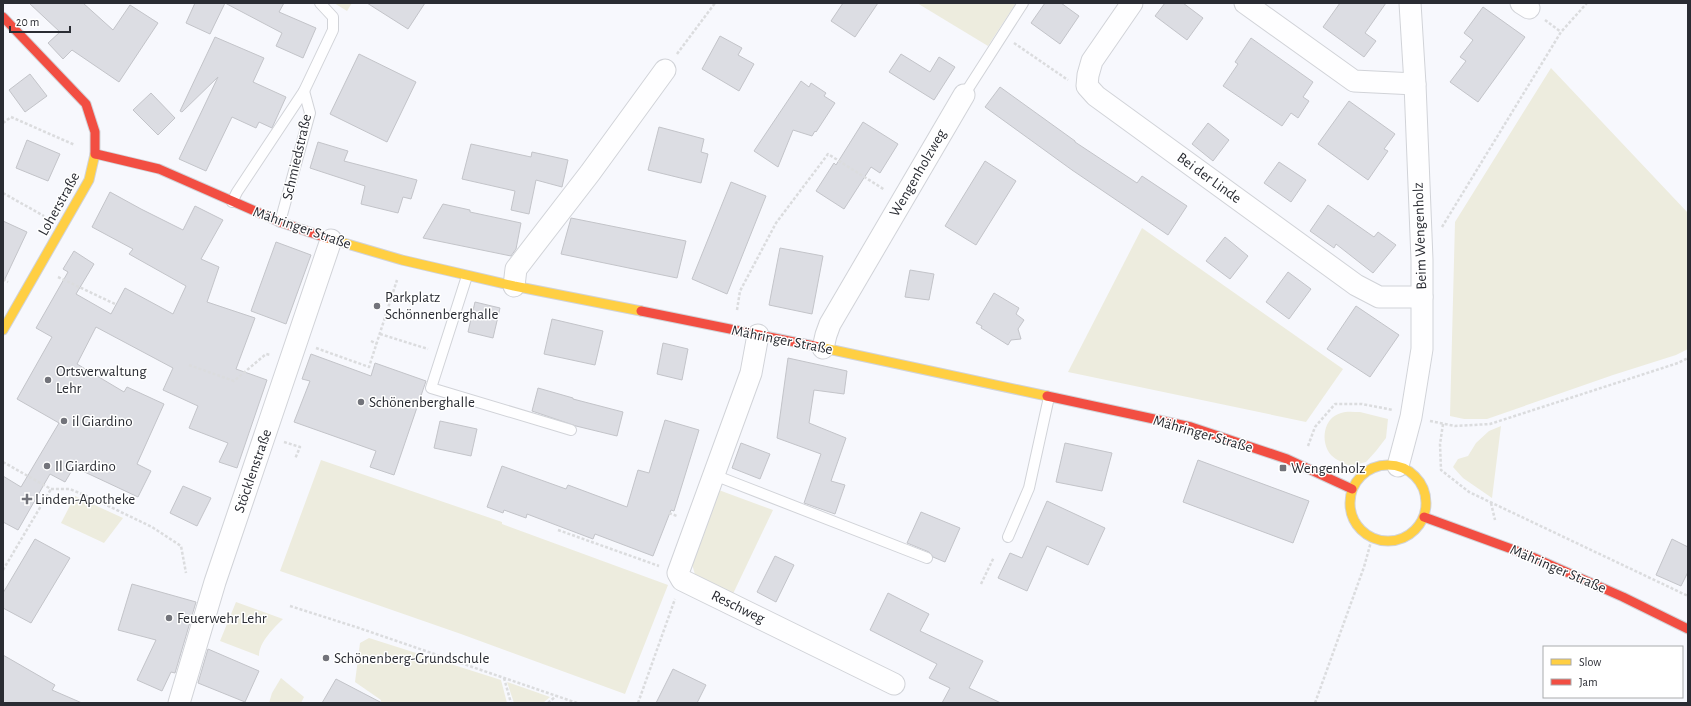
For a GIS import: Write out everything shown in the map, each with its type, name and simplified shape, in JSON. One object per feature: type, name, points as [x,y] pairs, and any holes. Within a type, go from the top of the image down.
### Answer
[{"type":"street","points":[[1087,86],[1092,61],[1132,3]]},
{"type":"street","points":[[1245,3],[1354,81],[1415,84]]},
{"type":"street","name":"Beim Wengenholz","points":[[1398,466],[1411,417],[1422,349],[1422,297],[1415,84],[1410,3]]},
{"type":"street","name":"Loherstraße","points":[[3,17],[86,104],[93,120],[96,132],[96,154],[94,167],[89,180],[40,268],[3,330]]},
{"type":"street","points":[[514,286],[516,269],[590,173],[665,70]]},
{"type":"street","name":"Bei der Linde","points":[[1087,86],[1096,96],[1356,285],[1379,297],[1422,297]]},
{"type":"street","name":"Wengenholzweg","points":[[823,348],[830,324],[964,95]]},
{"type":"street","name":"Mähringer Straße","points":[[96,154],[159,168],[232,202],[280,222],[331,240],[402,260],[514,286],[823,348],[1191,427],[1303,466],[1352,489]]},
{"type":"street","name":"Stöcklenstraße","points":[[179,703],[216,582],[331,240]]},
{"type":"street","points":[[680,577],[714,475],[751,373],[758,335]]},
{"type":"street","points":[[1387,465],[1398,466],[1412,473],[1422,486],[1426,496],[1424,517],[1418,528],[1408,536],[1397,540],[1384,541],[1372,538],[1362,531],[1355,522],[1351,512],[1350,500],[1352,489],[1358,479],[1366,472],[1376,467],[1387,465]]},
{"type":"street","name":"Mähringer Straße","points":[[1424,517],[1528,555],[1623,597],[1688,629]]},
{"type":"street","name":"Reschweg","points":[[680,577],[894,684]]},
{"type":"lane","name":"Schmiedstraße","points":[[232,202],[237,192],[304,91],[333,30],[333,17],[320,3]]},
{"type":"lane","name":"Wengenholzweg","points":[[964,95],[1023,3]]},
{"type":"lane","name":"Schmiedstraße","points":[[280,222],[310,113],[304,91]]},
{"type":"lane","points":[[467,276],[431,388],[571,430]]},
{"type":"lane","points":[[1008,537],[1029,488],[1049,397]]},
{"type":"lane","points":[[714,475],[927,558]]},
{"type":"path","points":[[665,70],[715,3]]},
{"type":"path","points":[[1441,228],[1561,32],[1587,3]]},
{"type":"path","points":[[1002,35],[1070,81],[1087,86]]},
{"type":"path","points":[[3,123],[11,117],[96,154]]},
{"type":"path","points":[[736,317],[740,291],[776,223],[828,154],[902,200]]},
{"type":"path","points":[[3,193],[64,226]]},
{"type":"path","points":[[189,365],[234,380],[266,354],[294,350],[369,367],[402,260]]},
{"type":"path","points":[[40,268],[115,304]]},
{"type":"path","points":[[380,334],[428,348]]},
{"type":"path","points":[[371,341],[377,344]]},
{"type":"path","points":[[1303,466],[1312,432],[1335,404],[1362,404],[1393,410],[1411,417],[1455,426],[1490,424],[1678,363],[1688,358]]},
{"type":"path","points":[[1443,424],[1440,444],[1441,470],[1469,492],[1688,596]]},
{"type":"path","points":[[265,435],[300,447],[295,459]]},
{"type":"path","points":[[3,462],[51,489],[70,489],[152,527],[181,546],[186,573]]},
{"type":"path","points":[[3,570],[51,489]]},
{"type":"path","points":[[1490,503],[1496,526]]},
{"type":"path","points":[[558,530],[680,577],[638,703]]},
{"type":"path","points":[[1315,703],[1364,567],[1372,538]]},
{"type":"path","points":[[982,584],[994,557]]},
{"type":"path","points":[[290,606],[359,628],[577,703]]},
{"type":"path","points":[[504,678],[511,703]]},
{"type":"path","points":[[548,703],[556,696]]},
{"type":"shaded area","points":[[334,3],[352,3],[347,11]]},
{"type":"shaded area","points":[[917,3],[1016,3],[988,46]]},
{"type":"shaded area","points":[[1551,68],[1688,213],[1688,349],[1676,355],[1613,375],[1487,419],[1464,419],[1450,416],[1455,222]]},
{"type":"shaded area","points":[[1142,228],[1343,369],[1306,422],[1068,372]]},
{"type":"shaded area","points":[[1345,412],[1360,412],[1388,419],[1386,438],[1366,462],[1350,466],[1337,460],[1331,455],[1325,444],[1325,431],[1330,420],[1335,416]]},
{"type":"shaded area","points":[[1501,426],[1492,498],[1463,478],[1453,467],[1458,459],[1468,456],[1476,443],[1489,431]]},
{"type":"shaded area","points":[[321,460],[502,522],[502,524],[668,585],[625,694],[461,634],[280,571]]},
{"type":"shaded area","points":[[716,489],[773,510],[731,598],[697,582],[692,564]]},
{"type":"shaded area","points":[[75,496],[123,518],[104,543],[61,523]]},
{"type":"shaded area","points":[[236,602],[283,619],[271,631],[264,641],[261,646],[259,656],[220,641]]},
{"type":"shaded area","points":[[369,638],[501,680],[507,703],[381,703],[381,700],[355,682],[360,643]]},
{"type":"shaded area","points":[[281,678],[304,697],[301,703],[269,703],[272,693]]},
{"type":"shaded area","points":[[507,682],[550,697],[543,703],[514,703]]},
{"type":"building","points":[[29,3],[83,3],[113,30],[130,5],[158,23],[119,82],[72,50],[63,59],[48,43],[60,32]]},
{"type":"building","points":[[195,3],[225,3],[210,34],[186,23]]},
{"type":"building","points":[[225,3],[284,3],[279,12],[316,28],[303,58],[276,46],[282,33]]},
{"type":"building","points":[[367,3],[425,3],[408,29]]},
{"type":"building","points":[[843,3],[878,3],[855,37],[831,21]]},
{"type":"building","points":[[1045,3],[1061,3],[1079,16],[1060,44],[1031,23]]},
{"type":"building","points":[[1165,3],[1183,3],[1203,18],[1187,40],[1155,16]]},
{"type":"building","points":[[1340,3],[1386,3],[1365,33],[1376,41],[1364,57],[1323,27]]},
{"type":"building","points":[[1483,7],[1525,37],[1478,102],[1450,82],[1466,61],[1460,57],[1473,40],[1464,33]]},
{"type":"building","points":[[720,36],[742,48],[738,55],[754,64],[739,91],[702,69]]},
{"type":"building","points":[[215,37],[264,58],[253,82],[286,97],[272,128],[259,122],[256,128],[232,117],[206,171],[179,159],[218,77],[182,112],[180,111]]},
{"type":"building","points":[[1251,38],[1313,82],[1303,97],[1309,101],[1298,118],[1291,113],[1282,126],[1223,86],[1238,64],[1235,62]]},
{"type":"building","points":[[359,54],[416,82],[387,142],[330,114]]},
{"type":"building","points":[[901,54],[930,72],[939,57],[955,67],[934,100],[889,72]]},
{"type":"building","points":[[30,74],[47,96],[25,112],[9,90]]},
{"type":"building","points":[[801,81],[809,87],[811,83],[826,93],[824,96],[835,103],[812,136],[793,130],[778,167],[754,151]]},
{"type":"building","points":[[1000,87],[1075,142],[1137,183],[1142,176],[1187,206],[1168,235],[1072,170],[985,107]]},
{"type":"building","points":[[151,93],[175,118],[158,135],[133,110]]},
{"type":"building","points":[[1349,101],[1395,134],[1384,149],[1388,151],[1368,180],[1318,144]]},
{"type":"building","points":[[863,122],[898,144],[880,173],[871,167],[844,209],[816,191],[834,163],[836,165]]},
{"type":"building","points":[[1208,123],[1229,140],[1213,161],[1192,144]]},
{"type":"building","points":[[659,127],[704,139],[701,152],[708,154],[701,183],[648,170]]},
{"type":"building","points":[[27,140],[60,154],[48,181],[16,168]]},
{"type":"building","points":[[318,142],[348,151],[344,161],[417,180],[411,199],[403,197],[398,213],[361,204],[365,186],[310,168]]},
{"type":"building","points":[[471,144],[531,157],[532,152],[568,160],[562,187],[536,180],[529,214],[511,210],[515,191],[462,179]]},
{"type":"building","points":[[985,161],[1016,181],[976,245],[945,226]]},
{"type":"building","points":[[1279,162],[1306,180],[1291,202],[1264,183]]},
{"type":"building","points":[[731,182],[766,196],[727,294],[692,279]]},
{"type":"building","points":[[110,192],[183,230],[195,206],[223,220],[201,259],[219,267],[207,302],[255,318],[236,369],[267,380],[237,468],[219,462],[228,443],[189,428],[198,406],[163,390],[173,368],[96,327],[77,364],[124,392],[127,387],[164,404],[137,464],[151,471],[138,497],[74,467],[65,482],[50,474],[18,530],[3,522],[3,476],[21,487],[59,423],[17,399],[52,337],[36,328],[68,272],[63,269],[74,251],[94,264],[76,294],[111,314],[125,288],[173,314],[186,286],[129,254],[133,249],[92,227]]},
{"type":"building","points":[[443,204],[470,210],[470,212],[521,223],[516,249],[511,256],[423,238]]},
{"type":"building","points":[[1328,205],[1374,237],[1378,232],[1396,245],[1373,273],[1336,244],[1334,248],[1310,231]]},
{"type":"building","points":[[571,218],[686,241],[677,278],[561,254]]},
{"type":"building","points":[[3,221],[27,232],[3,283]]},
{"type":"building","points":[[1225,237],[1248,256],[1230,279],[1206,261]]},
{"type":"building","points":[[276,242],[311,255],[286,324],[251,311]]},
{"type":"building","points":[[780,248],[823,256],[812,314],[769,305]]},
{"type":"building","points":[[910,270],[934,274],[929,300],[905,297]]},
{"type":"building","points":[[1288,272],[1311,289],[1289,319],[1266,302]]},
{"type":"building","points":[[994,293],[1019,308],[1016,314],[1024,320],[1018,329],[1021,339],[1011,340],[1008,345],[981,328],[982,326],[976,323]]},
{"type":"building","points":[[475,302],[500,308],[493,338],[468,332]]},
{"type":"building","points":[[1356,306],[1399,335],[1370,377],[1327,349]]},
{"type":"building","points":[[552,319],[603,331],[595,365],[544,354]]},
{"type":"building","points":[[663,343],[688,349],[682,380],[657,374]]},
{"type":"building","name":"Schönenberghalle","points":[[311,354],[371,376],[375,363],[426,381],[394,475],[370,467],[376,451],[294,422],[310,381],[302,379]]},
{"type":"building","points":[[788,358],[847,371],[844,394],[814,390],[809,423],[846,438],[831,481],[845,485],[835,514],[804,503],[821,454],[777,438]]},
{"type":"building","points":[[538,388],[623,412],[617,436],[576,426],[532,411]]},
{"type":"building","points":[[665,420],[699,430],[674,511],[671,510],[653,556],[595,534],[593,539],[527,514],[526,518],[504,510],[503,513],[487,507],[502,466],[566,489],[568,485],[627,507],[638,470],[649,473]]},
{"type":"building","points":[[440,421],[477,429],[471,456],[434,448]]},
{"type":"building","points":[[741,443],[770,454],[760,479],[732,468]]},
{"type":"building","points":[[1065,443],[1112,453],[1102,491],[1056,482]]},
{"type":"building","points":[[1198,460],[1309,501],[1293,543],[1183,502]]},
{"type":"building","points":[[183,486],[211,498],[197,526],[170,513]]},
{"type":"building","points":[[1047,501],[1105,528],[1088,565],[1047,546],[1027,591],[998,578],[1010,553],[1022,558]]},
{"type":"building","points":[[921,512],[960,528],[945,562],[933,557],[929,552],[907,543]]},
{"type":"building","points":[[35,539],[70,558],[31,623],[3,608],[3,593]]},
{"type":"building","points":[[1672,539],[1688,547],[1688,572],[1681,586],[1656,575]]},
{"type":"building","points":[[775,556],[794,565],[776,602],[757,592]]},
{"type":"building","points":[[132,584],[196,602],[175,673],[171,672],[162,691],[137,680],[156,640],[118,630]]},
{"type":"building","points":[[888,593],[929,614],[920,631],[983,661],[969,688],[1001,703],[942,703],[950,688],[929,678],[937,664],[870,630]]},
{"type":"building","points":[[208,649],[259,671],[245,702],[198,683]]},
{"type":"building","points":[[3,655],[55,685],[52,690],[82,703],[3,703]]},
{"type":"building","points":[[673,669],[706,685],[697,703],[656,703]]},
{"type":"building","points":[[336,679],[382,703],[322,703]]},
{"type":"traffic: slow","points":[[3,330],[89,180],[95,154]]},
{"type":"traffic: slow","points":[[327,238],[402,260],[514,286],[641,311]]},
{"type":"traffic: slow","points":[[819,347],[1047,396]]},
{"type":"traffic: slow","points":[[1388,465],[1403,468],[1415,476],[1423,488],[1426,503],[1423,518],[1415,530],[1403,538],[1388,541],[1373,538],[1361,530],[1353,518],[1350,503],[1353,488],[1361,476],[1373,468],[1388,465]]},
{"type":"traffic: jam","points":[[3,17],[86,104],[95,132],[95,154]]},
{"type":"traffic: jam","points":[[96,154],[159,169],[280,222],[327,238]]},
{"type":"traffic: jam","points":[[641,311],[819,347]]},
{"type":"traffic: jam","points":[[1047,396],[1191,427],[1287,459],[1352,489]]},
{"type":"traffic: jam","points":[[1424,517],[1528,555],[1623,597],[1688,629]]},
{"type":"place","name":"Parkplatz Schönnenberghalle","points":[[377,306]]},
{"type":"place","name":"Ortsverwaltung Lehr","points":[[48,380]]},
{"type":"place","name":"Schönenberghalle","points":[[361,402]]},
{"type":"place","name":"il Giardino","points":[[64,421]]},
{"type":"place","name":"Il Giardino","points":[[47,466]]},
{"type":"place","name":"Wengenholz","points":[[1283,468]]},
{"type":"place","name":"Linden-Apotheke","points":[[27,499]]},
{"type":"place","name":"Feuerwehr Lehr","points":[[169,618]]},
{"type":"place","name":"Schönenberg-Grundschule","points":[[326,658]]}]
